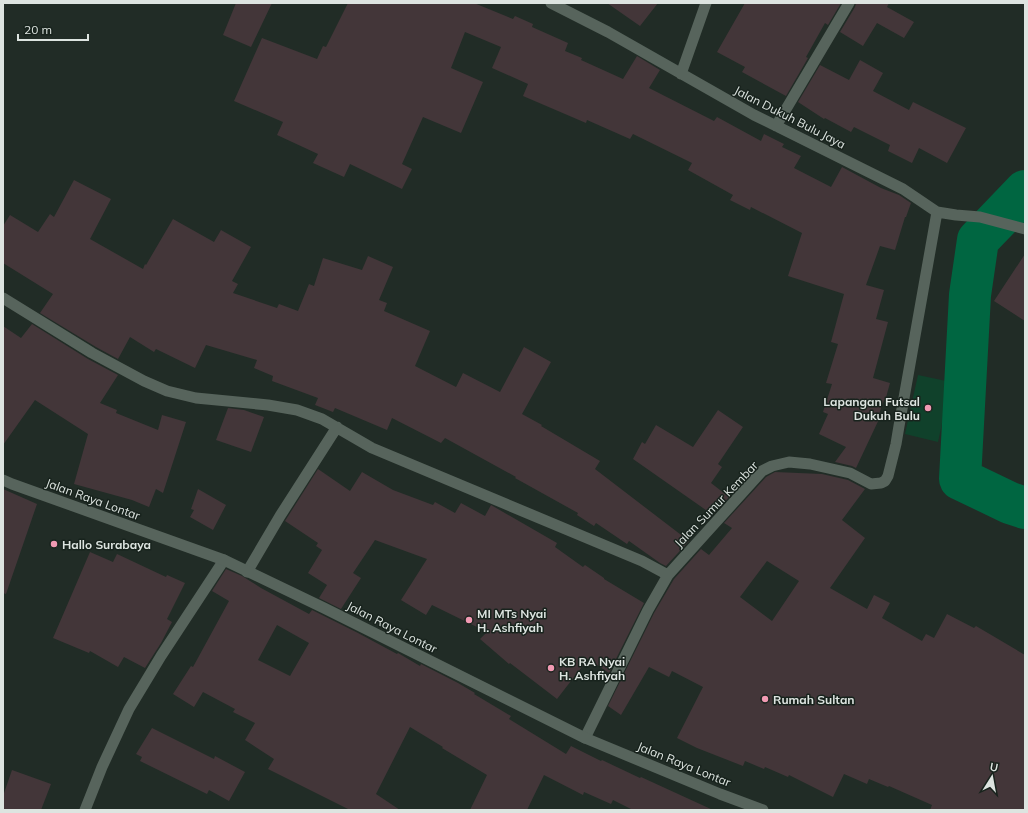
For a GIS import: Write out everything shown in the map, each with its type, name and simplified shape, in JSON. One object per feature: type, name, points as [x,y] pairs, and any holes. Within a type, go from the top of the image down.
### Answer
[{"type":"street","name":"Jalan Dukuh Bulu Jaya","points":[[551,3],[608,32],[754,115],[903,189],[937,212],[980,217],[1021,228]]},
{"type":"street","points":[[681,74],[706,3]]},
{"type":"street","points":[[776,126],[849,3]]},
{"type":"street","name":"Jalan Sumur Kembar","points":[[586,738],[648,610],[668,575],[762,471],[772,466],[789,462],[810,464],[850,473],[871,484],[885,481],[888,476],[896,444],[937,212]]},
{"type":"street","points":[[3,298],[92,353],[144,381],[167,391],[196,398],[268,405],[297,410],[322,419],[372,448],[642,561],[668,575]]},
{"type":"street","points":[[246,572],[337,427]]},
{"type":"street","name":"Jalan Raya Lontar","points":[[3,480],[224,560],[586,738],[720,794],[763,810]]},
{"type":"street","points":[[84,810],[129,709],[161,656],[224,560]]},
{"type":"green space","name":"Lapangan Futsal Dukuh Bulu","points":[[918,375],[951,382],[938,442],[905,434]]},
{"type":"building","points":[[236,3],[272,3],[251,47],[223,35]]},
{"type":"building","points":[[348,3],[474,3],[513,19],[515,16],[533,24],[532,27],[568,43],[565,51],[623,79],[637,56],[660,70],[649,88],[714,121],[717,117],[761,141],[764,134],[784,144],[782,147],[801,156],[794,168],[831,187],[842,167],[881,188],[899,195],[911,203],[895,250],[880,246],[866,285],[884,290],[876,319],[888,322],[873,378],[890,383],[885,401],[884,400],[879,414],[881,415],[856,468],[835,462],[846,447],[819,434],[828,414],[823,412],[832,384],[826,383],[838,344],[831,342],[844,294],[788,276],[802,233],[751,207],[750,210],[730,200],[733,195],[688,170],[692,163],[633,134],[630,139],[587,120],[586,123],[523,96],[528,84],[492,68],[501,47],[465,32],[451,68],[483,82],[461,133],[423,117],[402,164],[412,169],[402,189],[350,164],[344,177],[313,163],[318,154],[277,135],[283,122],[234,101],[262,38],[317,59],[323,46],[326,47]]},
{"type":"building","points":[[607,3],[658,3],[640,26]]},
{"type":"building","points":[[745,3],[841,3],[828,25],[825,23],[806,57],[808,58],[786,96],[742,72],[745,67],[717,52]]},
{"type":"building","points":[[856,3],[889,3],[887,7],[914,22],[904,38],[877,23],[863,46],[840,32]]},
{"type":"building","points":[[860,60],[883,73],[873,91],[909,110],[913,102],[966,128],[947,163],[919,148],[912,163],[888,151],[890,145],[854,127],[851,132],[825,118],[824,119],[798,102],[820,65],[849,80]]},
{"type":"building","points":[[74,180],[111,199],[90,239],[143,269],[173,219],[214,242],[221,230],[251,247],[232,281],[238,284],[233,293],[277,308],[279,304],[298,311],[309,284],[314,286],[323,258],[362,270],[368,256],[393,267],[379,300],[387,303],[384,311],[430,331],[415,366],[456,387],[463,373],[500,392],[524,347],[551,362],[522,414],[600,461],[595,469],[689,541],[666,566],[629,541],[627,544],[596,523],[594,526],[577,515],[578,513],[445,438],[441,443],[392,418],[387,430],[335,408],[333,412],[315,405],[318,398],[272,381],[273,376],[254,368],[257,360],[206,345],[195,368],[156,349],[154,352],[130,337],[118,359],[96,347],[40,313],[53,294],[3,263],[3,226],[10,215],[38,232],[50,214],[54,217]]},
{"type":"building","points":[[1025,254],[1025,321],[994,301]]},
{"type":"building","points":[[32,324],[88,359],[118,375],[100,403],[117,410],[116,413],[158,430],[162,415],[186,422],[163,493],[156,489],[149,507],[132,500],[74,484],[88,434],[35,400],[3,445],[3,326],[21,338]]},
{"type":"building","points":[[228,408],[244,410],[264,417],[251,452],[216,440]]},
{"type":"building","points":[[718,410],[743,427],[718,464],[722,467],[711,483],[729,497],[713,515],[633,459],[642,442],[645,444],[656,425],[693,447]]},
{"type":"building","points":[[318,469],[350,491],[362,472],[393,490],[433,505],[435,502],[455,513],[461,503],[485,516],[491,505],[557,543],[555,547],[583,567],[585,565],[604,579],[644,603],[609,673],[588,659],[557,699],[510,663],[509,664],[480,639],[487,632],[432,605],[426,615],[401,600],[427,559],[375,540],[353,573],[361,578],[341,609],[319,598],[327,585],[308,573],[322,550],[316,546],[318,543],[285,521]]},
{"type":"building","points":[[775,472],[822,474],[848,480],[865,489],[842,520],[865,538],[830,588],[867,609],[874,595],[890,603],[882,618],[922,641],[926,634],[934,638],[947,614],[974,628],[976,626],[1025,655],[1025,810],[930,810],[932,805],[889,786],[888,787],[869,779],[867,784],[844,774],[833,797],[789,775],[788,777],[765,767],[764,769],[745,761],[743,766],[697,748],[677,738],[703,687],[672,671],[669,677],[649,667],[621,715],[608,706],[654,613],[674,579],[701,549],[709,555],[732,528],[724,523],[766,477]],"holes":[[[767,561],[799,581],[772,621],[740,597]]]},
{"type":"building","points":[[3,489],[37,504],[6,594],[3,593]]},
{"type":"building","points":[[198,489],[226,505],[213,530],[190,517],[194,510],[191,509]]},
{"type":"building","points":[[90,552],[113,562],[117,554],[166,577],[167,575],[185,583],[167,619],[172,622],[145,668],[124,657],[118,667],[90,651],[89,653],[53,638]]},
{"type":"building","points":[[226,569],[242,576],[309,614],[312,610],[397,654],[398,653],[420,666],[421,664],[458,683],[511,716],[509,719],[566,754],[571,746],[601,761],[602,760],[640,778],[641,777],[713,810],[633,810],[613,800],[611,804],[584,792],[583,795],[544,775],[527,810],[470,810],[487,775],[410,727],[376,794],[400,810],[350,810],[268,769],[274,759],[245,740],[255,723],[233,712],[235,709],[203,692],[194,707],[173,694],[191,666],[193,667],[229,601],[212,591]],"holes":[[[277,625],[309,643],[290,676],[258,660]]]},
{"type":"building","points":[[152,728],[214,759],[215,756],[245,772],[229,801],[209,790],[207,794],[140,761],[142,757],[136,754]]},
{"type":"building","points":[[12,770],[51,784],[41,810],[3,810],[3,796]]},
{"type":"waterway","points":[[1025,191],[978,240],[970,295],[960,479],[1010,503],[1025,508]]},
{"type":"place","name":"Lapangan Futsal Dukuh Bulu","points":[[928,408]]},
{"type":"place","name":"Hallo Surabaya","points":[[54,544]]},
{"type":"place","name":"MI MTs Nyai H. Ashfiyah","points":[[469,620]]},
{"type":"place","name":"KB RA Nyai H. Ashfiyah","points":[[551,668]]},
{"type":"place","name":"Rumah Sultan","points":[[765,699]]}]
